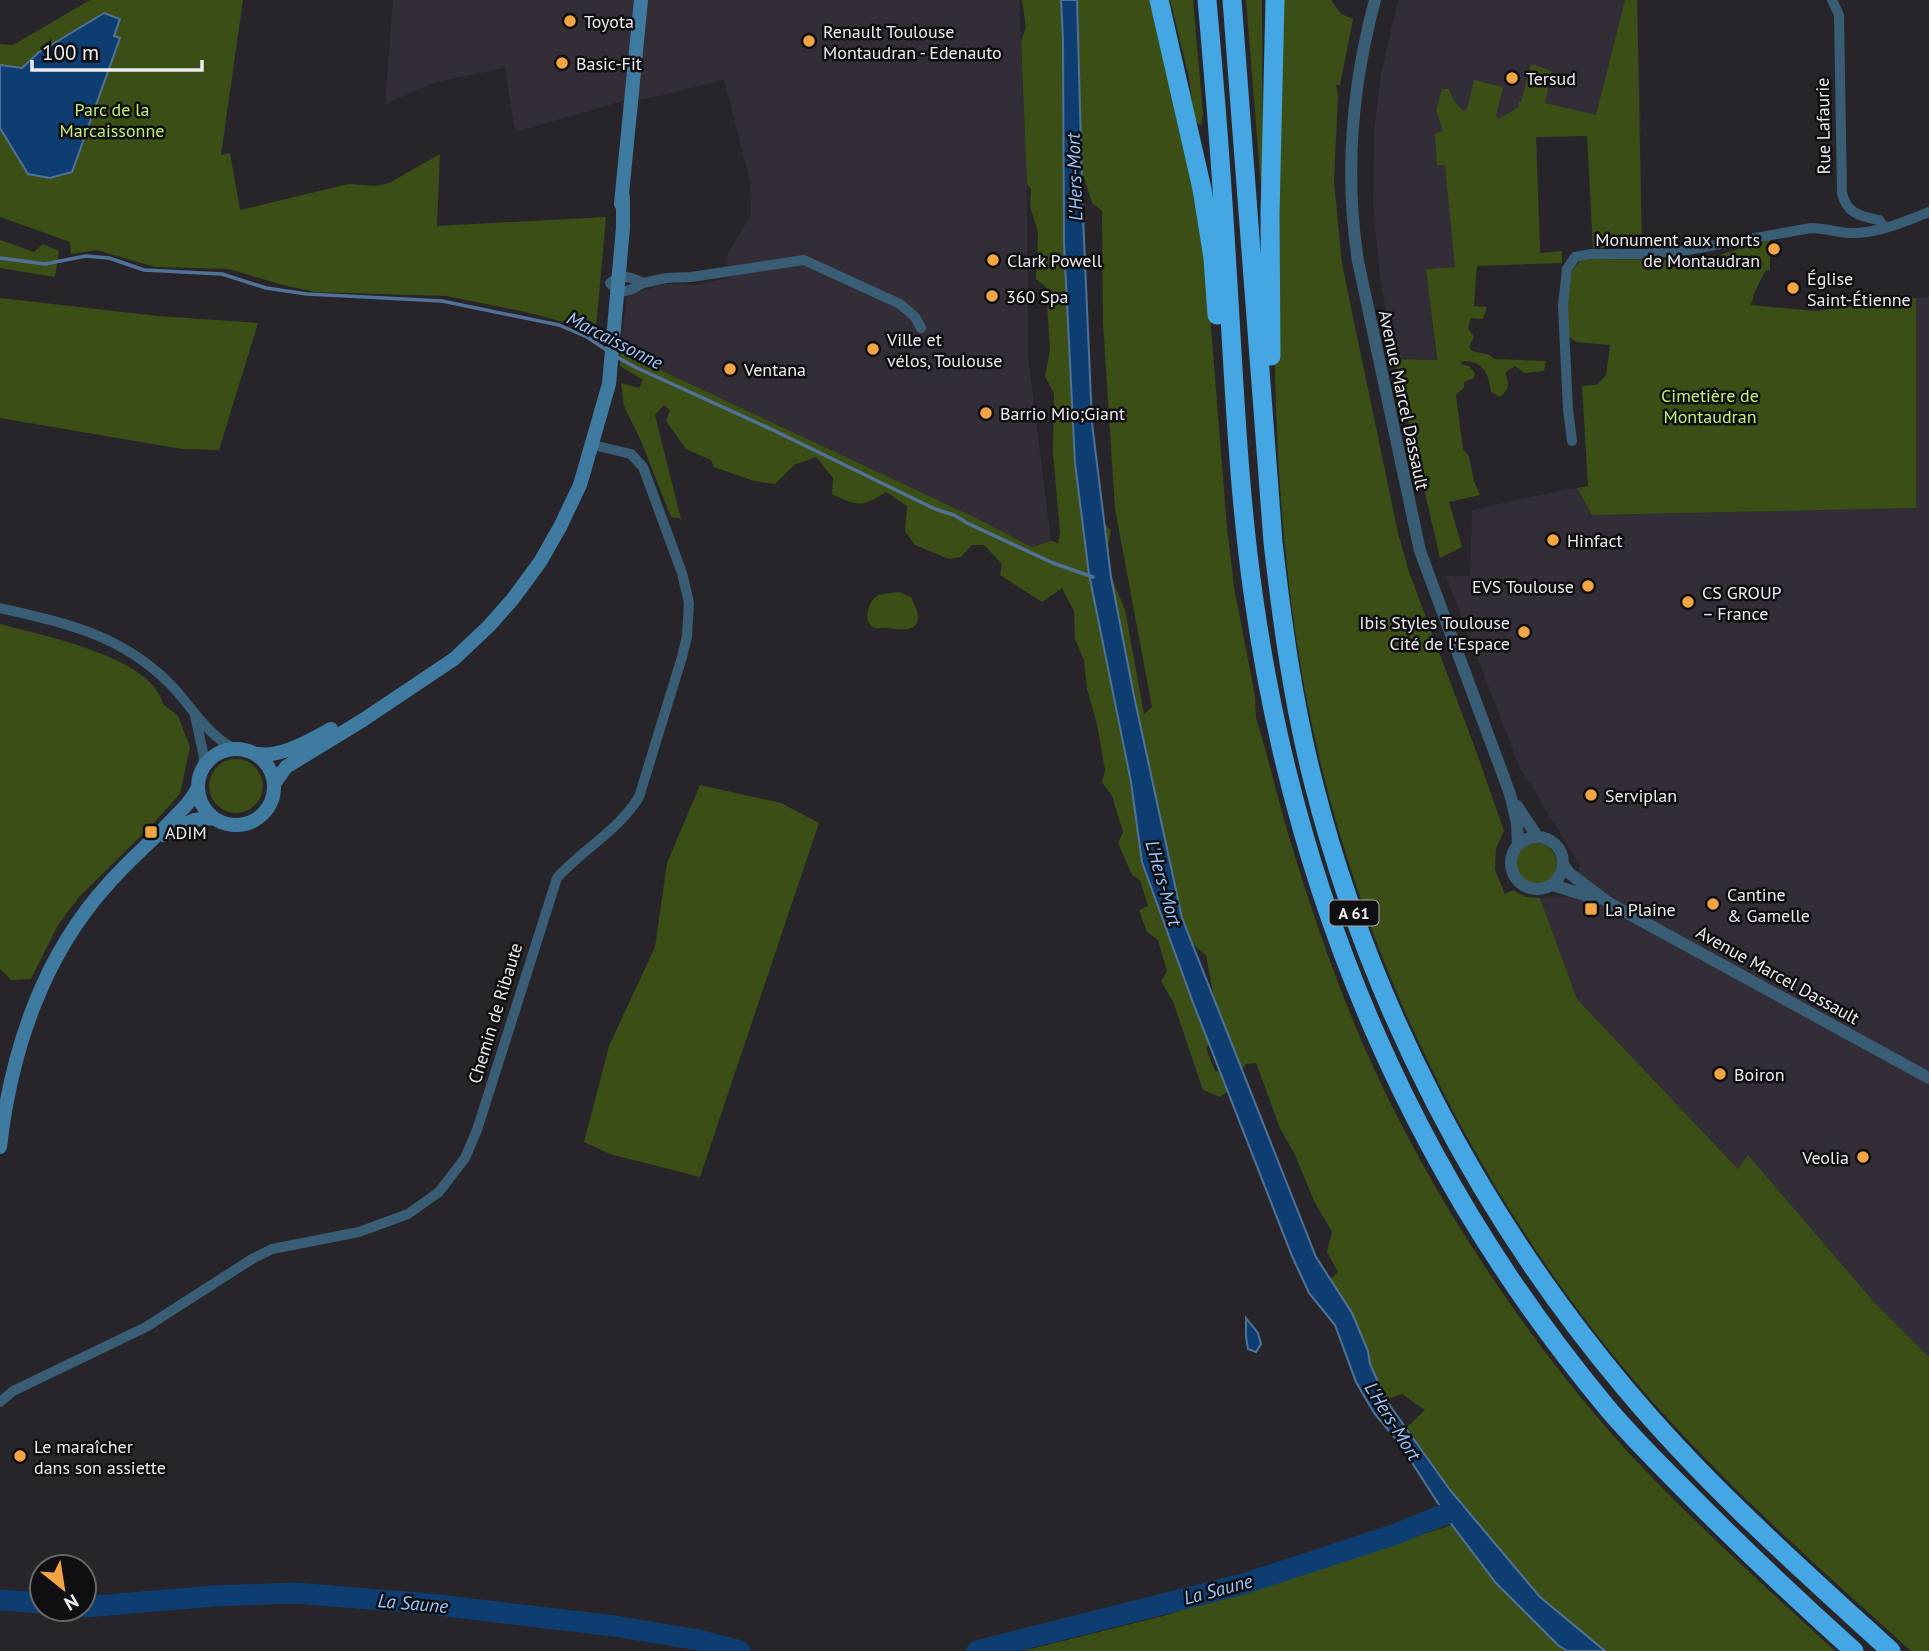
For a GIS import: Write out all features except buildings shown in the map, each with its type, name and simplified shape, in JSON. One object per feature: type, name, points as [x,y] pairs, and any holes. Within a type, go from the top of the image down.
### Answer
[{"type":"highway","points":[[1159,0],[1202,189],[1213,258],[1217,318],[1239,449]]},
{"type":"highway","name":"A 61","points":[[1206,0],[1218,123],[1239,449],[1253,593],[1272,708],[1287,775],[1319,889],[1367,1016],[1409,1106],[1442,1168],[1501,1265],[1604,1405],[1728,1535],[1854,1651]]},
{"type":"highway","name":"A 61","points":[[1232,0],[1273,542],[1282,622],[1313,782],[1334,854],[1388,1002],[1429,1090],[1480,1185],[1570,1320],[1625,1388],[1715,1486],[1794,1563],[1891,1651]]},
{"type":"highway","points":[[1260,370],[1271,359],[1270,214],[1275,0]]},
{"type":"main road","points":[[214,818],[202,806],[197,789],[199,773],[216,754],[233,748],[266,756],[278,754],[386,703],[425,680],[454,659],[512,600],[540,562],[569,510],[593,445],[608,370],[641,0]]},
{"type":"main road","points":[[156,838],[194,820],[214,818],[234,825],[254,820],[270,805],[274,784],[286,767],[386,703]]},
{"type":"main road","points":[[257,754],[267,764],[274,784]]},
{"type":"main road","points":[[0,1147],[14,1064],[33,1006],[48,974],[92,902],[186,807],[197,789]]},
{"type":"street","name":"Avenue Marcel Dassault","points":[[1376,0],[1363,47],[1351,126],[1352,219],[1358,261],[1420,551],[1510,794],[1517,822],[1518,845],[1511,860],[1514,877],[1527,888],[1552,885],[1609,903]]},
{"type":"street","name":"Rue Lafaurie","points":[[1832,0],[1839,15],[1842,193],[1849,210],[1879,220],[1884,227]]},
{"type":"street","points":[[1572,441],[1563,305],[1567,269],[1575,257],[1582,254],[1643,254],[1688,250],[1811,228],[1846,233],[1870,231],[1929,212]]},
{"type":"street","points":[[616,284],[632,289],[643,283],[804,260],[900,304],[915,317],[921,328]]},
{"type":"street","name":"Chemin de Ribaute","points":[[0,1394],[13,1391],[146,1327],[252,1259],[272,1250],[359,1232],[408,1214],[439,1192],[465,1158],[477,1130],[557,878],[616,827],[628,815],[639,797],[687,636],[689,603],[682,573],[643,467],[631,454],[593,445]]},
{"type":"street","points":[[0,608],[84,629],[116,642],[142,659],[170,684],[195,716],[215,736],[233,748]]},
{"type":"street","points":[[195,716],[204,757],[203,766]]},
{"type":"street","name":"Avenue Marcel Dassault","points":[[1510,794],[1537,836],[1554,842],[1560,849],[1563,864],[1569,873],[1609,903],[1929,1078]]},
{"type":"street","points":[[1518,845],[1523,840],[1537,836]]},
{"type":"street","points":[[1552,885],[1561,874],[1563,864]]},
{"type":"street","name":"Chemin de Ribaute","points":[[0,1402],[13,1391]]},
{"type":"shaded area","points":[[393,0],[1019,0],[1027,184],[1028,356],[1051,541],[1032,547],[620,351],[627,295],[666,284],[696,285],[729,278],[726,257],[751,214],[750,181],[724,80],[645,99],[623,101],[515,132],[505,68],[436,82],[385,104]]},
{"type":"shaded area","points":[[1398,0],[1637,0],[1641,133],[1536,138],[1541,261],[1427,269],[1436,360],[1394,358],[1380,277],[1373,205],[1374,132],[1381,74]]},
{"type":"shaded area","points":[[1916,298],[1929,298],[1929,1357],[1875,1303],[1747,1156],[1739,1170],[1577,999],[1540,898],[1566,897],[1580,866],[1519,766],[1446,576],[1470,576],[1472,510],[1567,489],[1577,488],[1592,515],[1916,508]]},
{"type":"green space","name":"Parc de la Marcaissonne","points":[[90,0],[243,0],[221,155],[230,153],[240,210],[348,184],[376,186],[389,183],[440,154],[437,226],[606,217],[596,328],[593,331],[521,311],[446,296],[315,292],[229,269],[155,267],[97,250],[71,254],[70,242],[0,217],[0,44],[13,45]]},
{"type":"green space","points":[[1022,0],[1061,0],[1064,243],[1075,463],[1080,505],[1111,530],[1109,542],[1090,558],[1111,576],[1125,610],[1144,714],[1152,707],[1115,509],[1103,323],[1102,211],[1092,203],[1082,171],[1077,0],[1151,0],[1200,216],[1227,527],[1234,587],[1255,696],[1256,718],[1314,916],[1344,998],[1378,1077],[1408,1137],[1476,1254],[1555,1365],[1597,1417],[1663,1489],[1835,1651],[1605,1651],[1540,1597],[1450,1490],[1407,1427],[1425,1410],[1402,1394],[1386,1400],[1352,1313],[1330,1279],[1338,1272],[1327,1252],[1332,1232],[1314,1201],[1295,1155],[1280,1128],[1256,1063],[1246,1064],[1236,1076],[1210,1042],[1206,1048],[1215,1071],[1224,1072],[1230,1090],[1220,1097],[1203,1090],[1174,1004],[1161,981],[1167,971],[1158,940],[1147,932],[1139,910],[1148,906],[1140,880],[1132,875],[1118,843],[1123,832],[1112,796],[1102,782],[1105,770],[1097,724],[1087,689],[1084,660],[1075,639],[1074,611],[1062,588],[1042,602],[1000,575],[1002,564],[984,545],[972,545],[961,557],[949,559],[915,545],[905,531],[907,506],[886,492],[871,501],[859,504],[832,494],[833,478],[816,457],[794,465],[775,484],[754,481],[714,467],[711,460],[686,449],[666,421],[670,410],[664,405],[655,415],[681,519],[671,517],[624,406],[621,383],[639,388],[643,380],[620,366],[620,351],[1032,547],[1051,541],[1058,543],[1060,533],[1053,452],[1054,394],[1045,376],[1050,350],[1046,287],[1036,279],[1038,232],[1030,207],[1031,189],[1027,184],[1021,41],[1026,28]],"holes":[[[1142,836],[1172,880],[1191,941],[1206,955],[1215,1004]]]},
{"type":"green space","points":[[1170,0],[1193,0],[1203,114],[1201,125],[1194,121],[1189,77]]},
{"type":"green space","points":[[1246,0],[1262,0],[1263,186],[1261,186]]},
{"type":"green space","points":[[1284,0],[1331,0],[1341,14],[1353,19],[1340,85],[1336,85],[1338,96],[1334,181],[1342,264],[1398,533],[1409,572],[1504,831],[1496,848],[1495,870],[1505,894],[1513,890],[1526,897],[1540,898],[1577,999],[1738,1169],[1748,1155],[1875,1303],[1929,1357],[1929,1651],[1911,1651],[1736,1489],[1669,1421],[1573,1303],[1514,1216],[1460,1124],[1412,1028],[1372,929],[1338,828],[1312,726],[1294,623],[1285,546],[1275,390],[1274,312]]},
{"type":"green space","points":[[1625,0],[1637,0],[1642,247],[1593,248],[1587,136],[1536,137],[1540,253],[1562,251],[1562,263],[1477,266],[1474,306],[1487,307],[1483,319],[1471,318],[1468,328],[1474,337],[1469,347],[1472,351],[1490,355],[1494,359],[1546,361],[1544,371],[1525,373],[1515,366],[1505,373],[1508,386],[1500,397],[1491,392],[1487,374],[1481,366],[1463,361],[1460,364],[1469,366],[1475,373],[1474,378],[1464,382],[1464,388],[1456,395],[1463,449],[1469,457],[1480,495],[1449,502],[1462,547],[1440,558],[1394,359],[1437,360],[1426,269],[1455,267],[1445,165],[1437,165],[1435,133],[1443,131],[1436,110],[1442,89],[1449,89],[1454,101],[1463,111],[1467,109],[1474,80],[1503,87],[1496,116],[1499,119],[1519,107],[1518,101],[1521,102],[1531,64],[1552,71],[1545,103],[1596,115]]},
{"type":"green space","points":[[0,240],[34,252],[43,244],[59,251],[55,277],[0,268]]},
{"type":"green space","name":"Cimetière de Montaudran","points":[[1770,240],[1770,270],[1765,271],[1751,305],[1815,311],[1916,298],[1916,508],[1592,515],[1577,488],[1588,486],[1582,386],[1596,385],[1606,376],[1610,345],[1576,342],[1568,336],[1567,296],[1574,268],[1581,261],[1591,259],[1696,260],[1713,257],[1719,260],[1722,254]]},
{"type":"green space","points":[[0,298],[158,316],[258,323],[219,450],[182,449],[0,418]]},
{"type":"green space","points":[[899,592],[911,597],[917,612],[917,623],[910,628],[900,629],[871,626],[868,612],[874,599],[882,594]]},
{"type":"green space","points":[[0,624],[93,650],[139,673],[155,688],[163,704],[178,716],[190,747],[180,794],[80,896],[58,925],[31,979],[11,980],[0,969]]},
{"type":"green space","points":[[236,759],[255,767],[263,786],[255,805],[236,813],[217,805],[209,786],[217,767]]},
{"type":"green space","points":[[700,785],[781,803],[819,823],[700,1177],[610,1154],[584,1142],[609,1046],[655,947],[667,863]]},
{"type":"green space","points":[[1536,843],[1551,849],[1557,864],[1551,879],[1536,885],[1521,879],[1515,864],[1521,849]]},
{"type":"green space","points":[[1452,1525],[1497,1583],[1567,1651],[1023,1651],[1167,1615]]},
{"type":"water","name":"L'Hers-Mort","points":[[1061,0],[1077,0],[1092,423],[1111,577],[1182,918],[1316,1257],[1352,1313],[1386,1400],[1450,1490],[1540,1597],[1605,1651],[1567,1651],[1496,1583],[1452,1525],[1400,1444],[1374,1413],[1356,1382],[1335,1325],[1309,1293],[1292,1256],[1192,1000],[1142,862],[1131,782],[1089,574],[1075,463],[1064,243]]},
{"type":"water","points":[[104,13],[120,19],[114,36],[120,38],[72,172],[50,178],[28,174],[0,128],[0,65],[22,68],[38,53]]},
{"type":"water","points":[[1246,1318],[1258,1333],[1261,1344],[1256,1352],[1248,1349]]},
{"type":"waterway","name":"Marcaissonne","points":[[0,258],[45,264],[86,256],[109,258],[144,270],[222,274],[266,288],[307,294],[442,301],[559,325],[587,337],[608,351]]},
{"type":"waterway","name":"Marcaissonne","points":[[615,356],[935,509],[954,515],[1053,563],[1093,577]]},
{"type":"waterway","name":"La Saune","points":[[977,1651],[1243,1584],[1393,1535],[1453,1511]]},
{"type":"waterway","name":"La Saune","points":[[98,1606],[214,1596],[295,1593],[430,1604],[614,1626],[698,1640],[740,1651]]},
{"type":"waterway","name":"La Saune","points":[[0,1600],[28,1602]]},
{"type":"place","name":"Toyota","points":[[570,21]]},
{"type":"place","name":"Renault Toulouse Montaudran - Edenauto","points":[[809,41]]},
{"type":"place","name":"Basic-Fit","points":[[562,63]]},
{"type":"place","name":"Tersud","points":[[1512,78]]},
{"type":"place","name":"Monument aux morts de Montaudran","points":[[1774,249]]},
{"type":"place","name":"Clark Powell","points":[[993,260]]},
{"type":"place","name":"Église Saint-Étienne","points":[[1793,288]]},
{"type":"place","name":"360 Spa","points":[[992,296]]},
{"type":"place","name":"Ville et vélos, Toulouse","points":[[873,349]]},
{"type":"place","name":"Ventana","points":[[730,369]]},
{"type":"place","name":"Barrio Mio;Giant","points":[[986,413]]},
{"type":"place","name":"Hinfact","points":[[1553,540]]},
{"type":"place","name":"EVS Toulouse","points":[[1588,586]]},
{"type":"place","name":"CS GROUP – France","points":[[1688,602]]},
{"type":"place","name":"Ibis Styles Toulouse Cité de l'Espace","points":[[1524,632]]},
{"type":"place","name":"Serviplan","points":[[1591,795]]},
{"type":"place","name":"ADIM","points":[[151,832]]},
{"type":"place","name":"Cantine & Gamelle","points":[[1713,904]]},
{"type":"place","name":"La Plaine","points":[[1591,909]]},
{"type":"place","name":"Boiron","points":[[1720,1074]]},
{"type":"place","name":"Veolia","points":[[1863,1157]]},
{"type":"place","name":"Le maraîcher dans son assiette","points":[[20,1456]]}]
